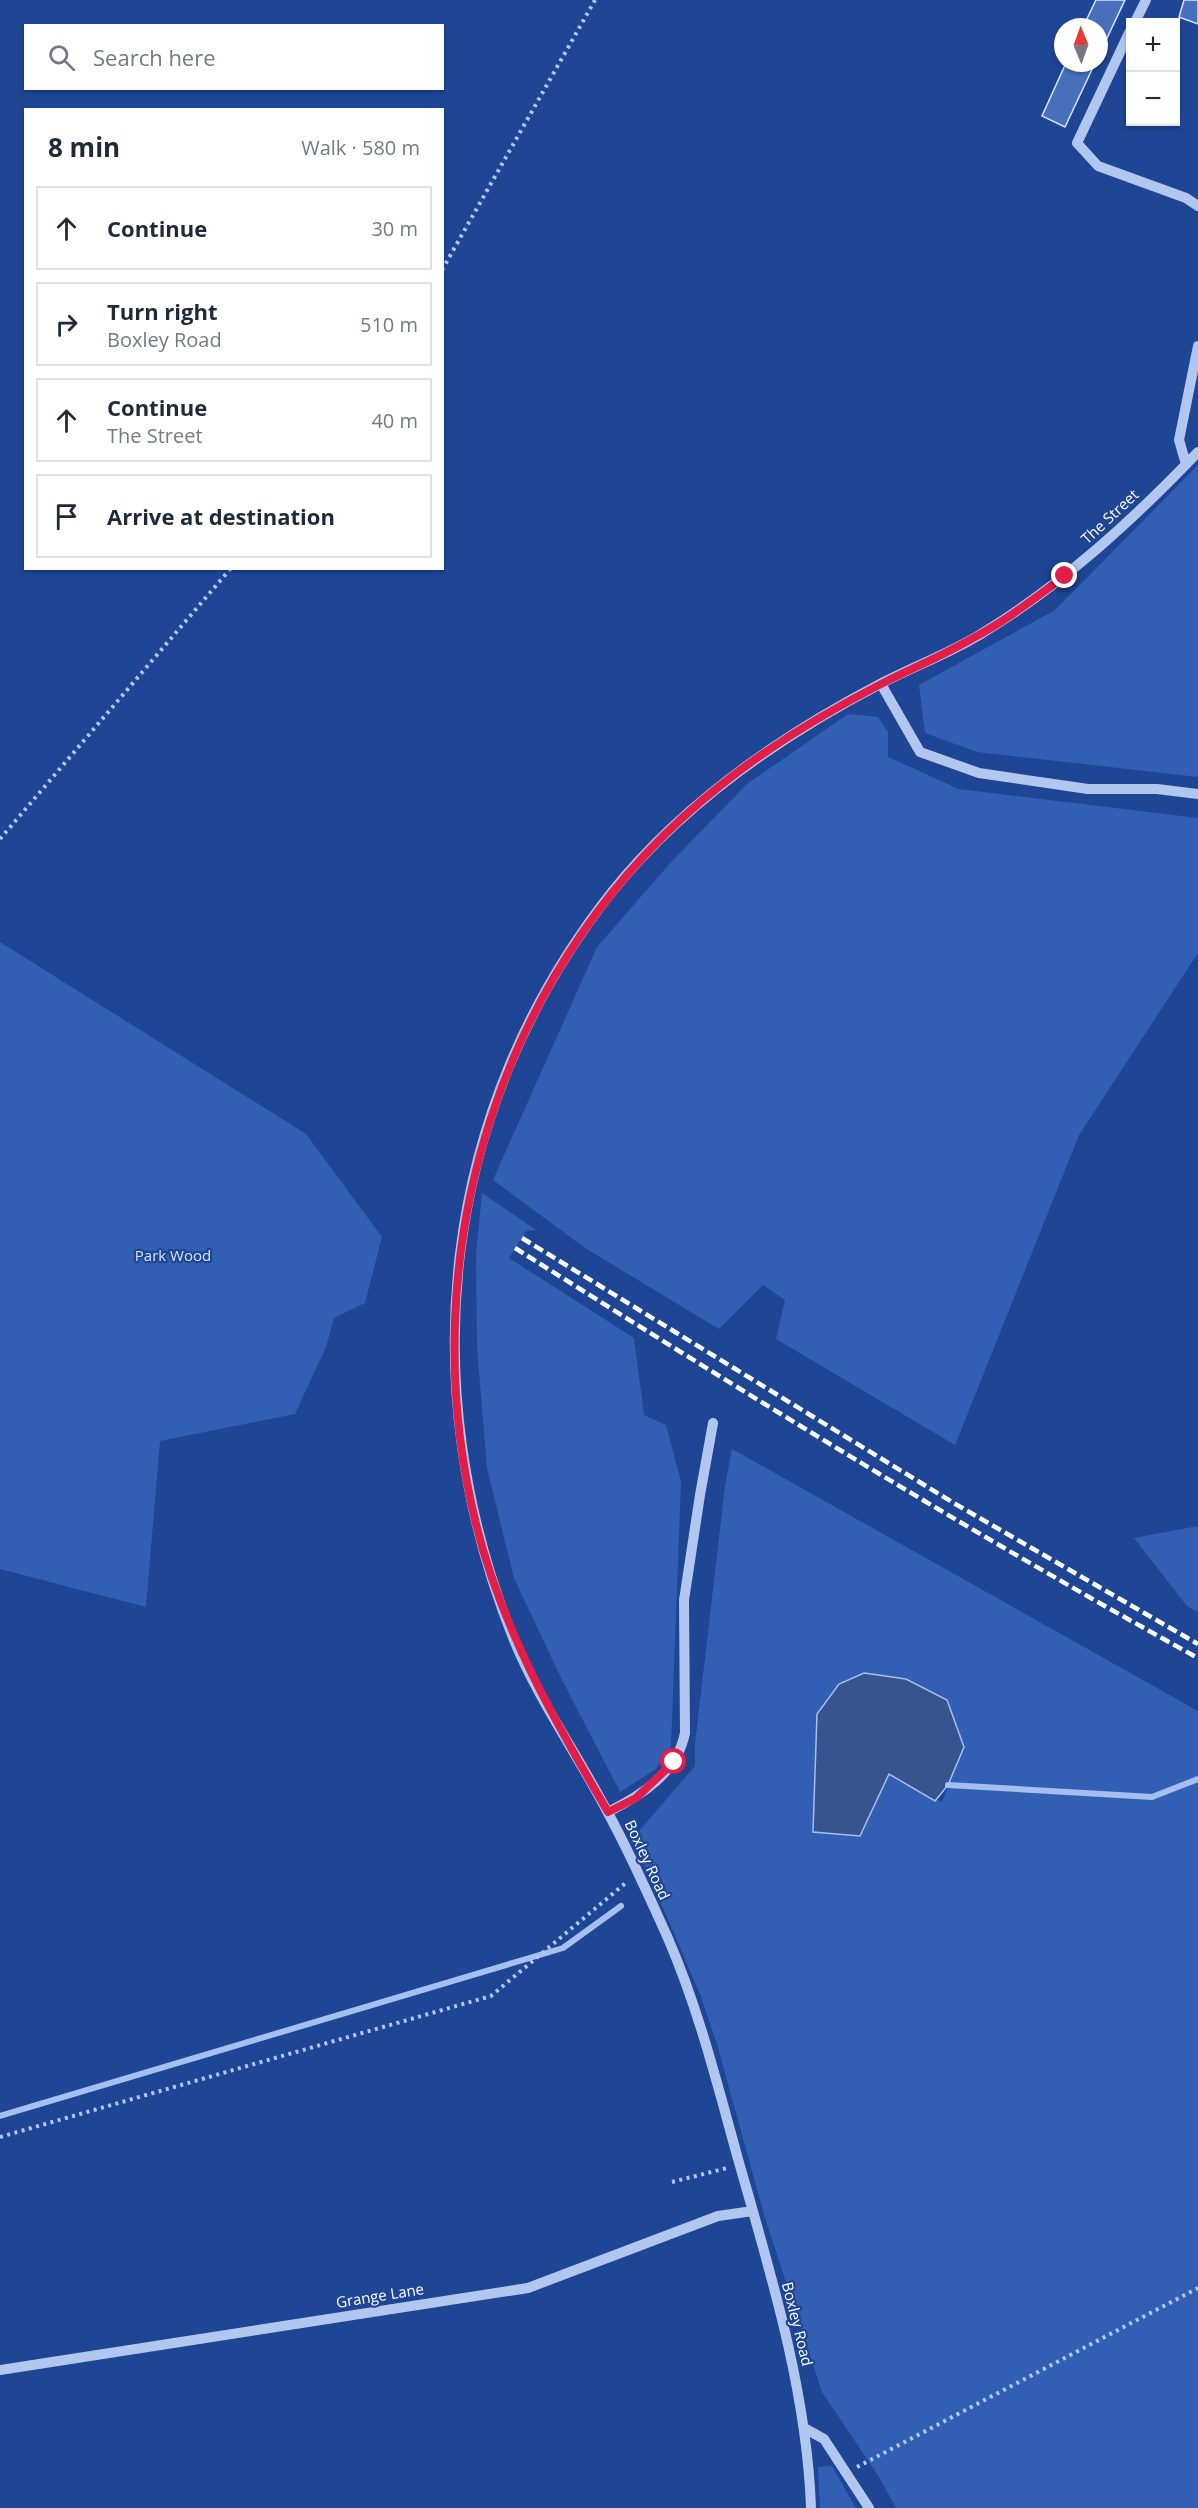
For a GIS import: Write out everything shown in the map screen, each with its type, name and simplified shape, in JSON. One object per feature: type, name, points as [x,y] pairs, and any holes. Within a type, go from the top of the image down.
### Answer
[{"type":"street","points":[[1137,18],[1146,0]]},
{"type":"street","points":[[1126,41],[1077,143],[1098,166],[1185,198],[1198,206]]},
{"type":"street","points":[[1186,464],[1179,440],[1198,346]]},
{"type":"street","name":"The Street","points":[[977,637],[1065,576],[1133,518],[1198,452]]},
{"type":"street","name":"Boxley Road","points":[[811,2508],[809,2467],[793,2366],[753,2211],[700,2024],[670,1943],[638,1873],[608,1812],[559,1728],[516,1643],[485,1558],[467,1485],[459,1435],[455,1388],[455,1299],[466,1210],[478,1154],[500,1090],[526,1029],[572,949],[612,892],[675,824],[752,761],[821,717],[881,684],[977,637]]},
{"type":"street","points":[[881,684],[920,752],[980,773],[1088,789],[1157,789],[1198,794]]},
{"type":"street","points":[[608,1812],[636,1798],[646,1790],[681,1750],[685,1733],[684,1600],[713,1423]]},
{"type":"street","name":"Grange Lane","points":[[0,2370],[528,2288],[718,2216],[753,2211]]},
{"type":"street","points":[[804,2428],[824,2439],[869,2508]]},
{"type":"path","points":[[444,266],[595,0]]},
{"type":"path","points":[[0,839],[229,570]]},
{"type":"path","points":[[0,2137],[491,1996],[638,1873]]},
{"type":"path","points":[[672,2182],[740,2165]]},
{"type":"path","points":[[845,2473],[1198,2288]]},
{"type":"green space","points":[[1198,465],[1198,777],[977,752],[925,733],[919,685],[1055,610]]},
{"type":"green space","points":[[848,714],[878,717],[888,732],[888,757],[959,789],[1198,818],[1198,953],[1079,1135],[955,1445],[776,1339],[785,1300],[763,1285],[719,1329],[585,1248],[493,1180],[597,947],[672,861],[747,784]]},
{"type":"green space","name":"Park Wood","points":[[0,942],[306,1134],[382,1237],[365,1303],[334,1318],[326,1347],[295,1414],[160,1441],[146,1607],[0,1569]]},
{"type":"green space","points":[[482,1193],[536,1230],[526,1231],[509,1258],[634,1338],[644,1415],[666,1425],[681,1482],[671,1746],[656,1769],[620,1792],[561,1678],[514,1578],[487,1468],[477,1348],[476,1254]]},
{"type":"green space","points":[[732,1449],[1198,1711],[1198,2508],[896,2508],[879,2477],[822,2392],[765,2218],[717,2044],[700,1994],[633,1838],[695,1766],[695,1744],[725,1486]],"holes":[[[817,1714],[964,1747],[942,1802],[889,1774],[860,1836],[813,1832]]]},
{"type":"green space","points":[[1198,1526],[1198,1612],[1187,1606],[1134,1538]]},
{"type":"green space","points":[[832,2466],[856,2508],[820,2508],[818,2467]]},
{"type":"shaded area","points":[[864,1673],[906,1679],[947,1700],[964,1747],[948,1785],[935,1801],[889,1774],[860,1836],[813,1832],[817,1714],[839,1684]]},
{"type":"building","points":[[1096,0],[1125,0],[1108,36],[1108,18],[1087,18]]},
{"type":"building","points":[[1184,0],[1198,0],[1198,24],[1179,17]]},
{"type":"building","points":[[1062,72],[1091,72],[1065,127],[1042,116]]},
{"type":"waterway","points":[[948,1785],[1152,1797],[1198,1779]]},
{"type":"waterway","points":[[0,2116],[563,1948],[621,1906]]},
{"type":"railway","points":[[522,1238],[952,1502],[1198,1644]]},
{"type":"railway","points":[[515,1248],[854,1458],[1025,1560],[1198,1658]]},
{"type":"route","points":[[674,1762],[636,1798],[608,1812],[531,1676],[516,1643],[489,1568],[476,1526],[467,1485],[459,1435],[454,1365],[455,1299],[459,1256],[478,1154],[507,1072],[548,988],[612,892],[675,824],[752,761],[821,717],[881,684],[977,637],[1065,576]]}]
